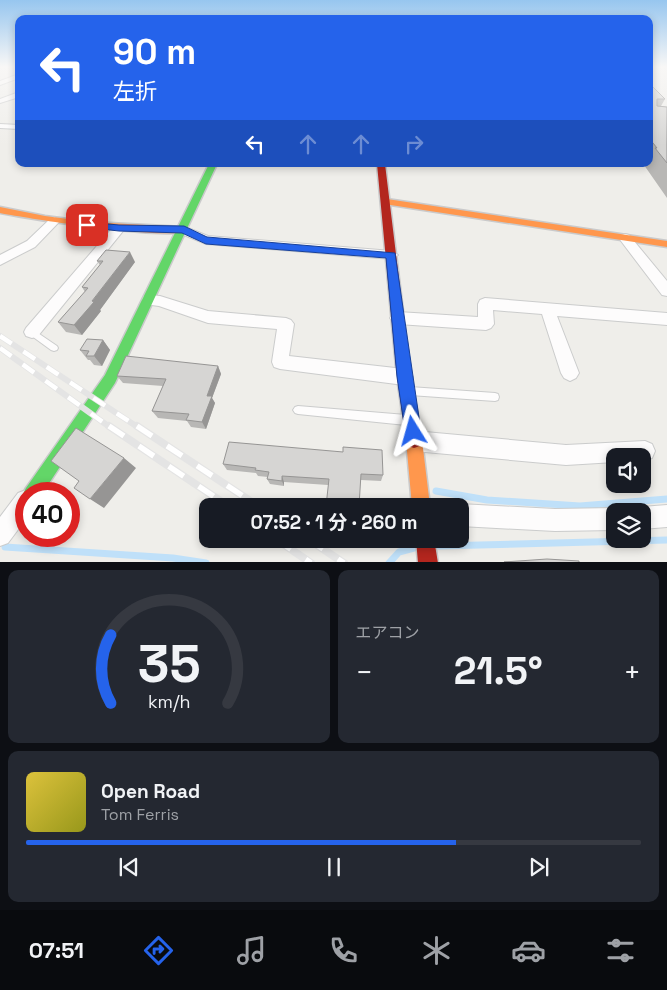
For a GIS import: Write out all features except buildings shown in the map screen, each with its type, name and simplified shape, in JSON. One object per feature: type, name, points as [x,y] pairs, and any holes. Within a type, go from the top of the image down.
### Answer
[{"type":"street","points":[[0,101],[15,95]]},
{"type":"street","points":[[0,126],[15,127]]},
{"type":"street","points":[[40,482],[101,394],[184,230],[212,167]]},
{"type":"street","points":[[381,167],[420,498]]},
{"type":"street","points":[[387,202],[667,244]]},
{"type":"street","points":[[0,210],[54,221],[119,228],[184,230],[206,240],[392,255]]},
{"type":"street","points":[[0,261],[31,244],[54,221]]},
{"type":"street","points":[[32,332],[119,228]]},
{"type":"street","points":[[625,238],[667,290]]},
{"type":"street","points":[[149,300],[160,300],[208,317],[286,324],[280,362],[406,384]]},
{"type":"street","points":[[398,318],[486,324],[485,304],[667,319]]},
{"type":"street","points":[[548,310],[570,373]]},
{"type":"street","points":[[414,441],[566,455],[606,453]]},
{"type":"street","points":[[0,535],[15,515]]},
{"type":"street","points":[[469,515],[555,520],[606,519]]},
{"type":"street","points":[[651,517],[667,516]]},
{"type":"street","points":[[426,548],[428,562]]},
{"type":"lane","points":[[32,332],[54,348]]},
{"type":"lane","points":[[406,384],[495,397]]},
{"type":"lane","points":[[298,410],[412,421]]},
{"type":"waterway","points":[[436,491],[487,500],[580,506],[667,499]]},
{"type":"waterway","points":[[469,545],[667,540]]},
{"type":"waterway","points":[[5,547],[173,558],[199,562]]},
{"type":"waterway","points":[[390,562],[399,552],[414,548]]},
{"type":"railway","points":[[0,336],[139,428]]},
{"type":"railway","points":[[0,348],[111,428]]},
{"type":"railway","points":[[109,426],[216,498]]},
{"type":"railway","points":[[137,426],[246,498]]},
{"type":"railway","points":[[289,548],[310,562]]},
{"type":"railway","points":[[322,548],[342,562]]},
{"type":"traffic: fast","points":[[40,482],[110,379],[212,167]]},
{"type":"traffic: slow","points":[[387,202],[667,244]]},
{"type":"traffic: slow","points":[[0,210],[45,219],[137,228],[183,230]]},
{"type":"traffic: slow","points":[[414,440],[420,498]]},
{"type":"traffic: jam","points":[[381,167],[404,377],[414,440]]},
{"type":"traffic: jam","points":[[426,548],[428,562]]},
{"type":"route","points":[[87,225],[184,230],[206,240],[392,255],[404,377],[413,431]]}]
